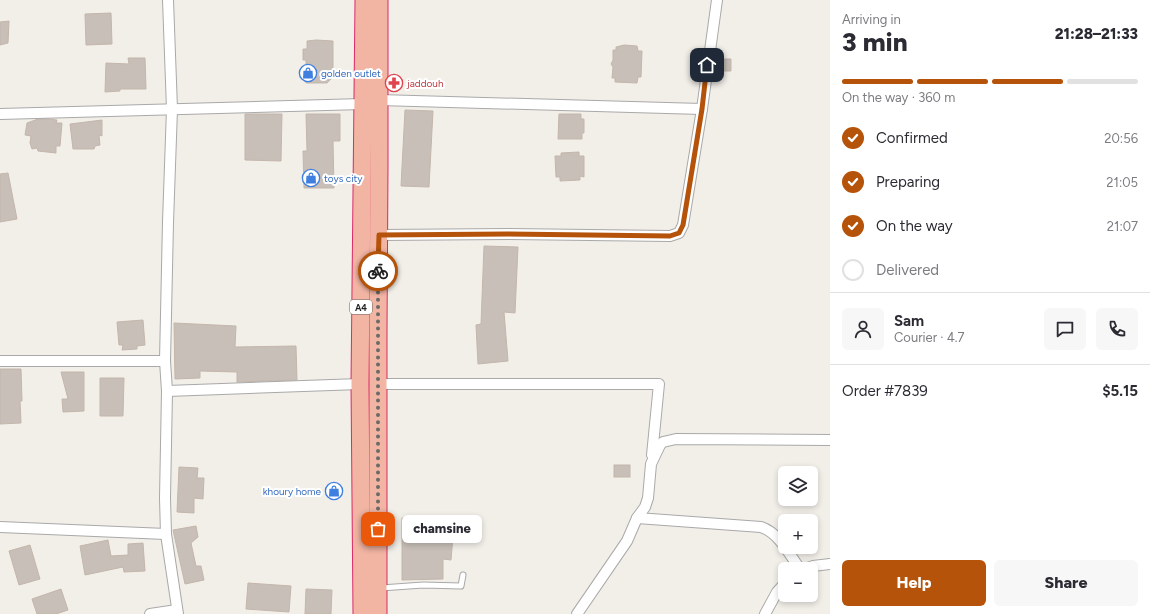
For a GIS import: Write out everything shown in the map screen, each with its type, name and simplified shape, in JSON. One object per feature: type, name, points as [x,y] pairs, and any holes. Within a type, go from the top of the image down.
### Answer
[{"type":"highway","name":"A4","points":[[364,0],[379,235],[378,614]]},
{"type":"highway","name":"A4","points":[[362,614],[360,384],[371,102],[379,0]]},
{"type":"street","points":[[150,614],[177,612],[166,534],[166,361],[172,109],[168,0]]},
{"type":"street","points":[[379,235],[675,235],[679,233],[683,225],[702,109],[717,0]]},
{"type":"street","points":[[0,114],[371,102],[702,109]]},
{"type":"street","points":[[0,361],[166,361]]},
{"type":"street","points":[[167,391],[360,384]]},
{"type":"street","points":[[378,384],[659,384],[648,498],[645,508],[637,518],[627,540],[577,614]]},
{"type":"street","points":[[651,464],[660,445],[668,440],[830,440]]},
{"type":"street","points":[[637,518],[723,523],[761,527],[772,532],[778,538],[795,562]]},
{"type":"street","points":[[0,526],[166,534]]},
{"type":"street","points":[[818,565],[830,564]]},
{"type":"street","points":[[765,614],[778,591]]},
{"type":"lane","points":[[378,589],[423,585],[461,586],[463,575]]},
{"type":"building","points":[[111,13],[112,44],[86,45],[85,14]]},
{"type":"building","points":[[9,21],[8,43],[0,45],[0,22]]},
{"type":"building","points":[[307,41],[333,41],[333,77],[327,83],[306,83],[306,60],[303,60],[303,49],[307,49]]},
{"type":"building","points":[[624,45],[637,46],[638,51],[642,51],[641,77],[638,77],[637,83],[615,82],[615,78],[612,78],[613,67],[611,64],[613,60],[613,50],[616,50],[616,47]]},
{"type":"building","points":[[128,58],[145,58],[146,89],[120,89],[120,91],[105,92],[106,63],[129,64]]},
{"type":"building","points":[[716,59],[731,59],[731,71],[714,71]]},
{"type":"building","points":[[405,110],[433,111],[429,187],[401,186]]},
{"type":"building","points":[[245,114],[282,114],[281,161],[245,160]]},
{"type":"building","points":[[306,114],[340,114],[340,141],[333,141],[334,188],[304,188],[303,151],[307,151]]},
{"type":"building","points":[[559,114],[581,114],[581,119],[584,119],[584,133],[582,133],[582,139],[558,139]]},
{"type":"building","points":[[38,119],[57,120],[56,123],[62,123],[60,146],[56,146],[56,153],[38,151],[37,148],[32,149],[30,143],[31,136],[25,135],[27,123]]},
{"type":"building","points":[[102,120],[102,136],[99,135],[100,145],[95,146],[94,149],[73,149],[70,124]]},
{"type":"building","points":[[579,152],[579,156],[584,156],[584,177],[580,176],[580,180],[560,181],[560,177],[556,177],[555,156],[561,156],[561,153]]},
{"type":"building","points":[[8,173],[17,219],[0,222],[0,174]]},
{"type":"building","points":[[484,246],[518,247],[515,313],[504,312],[508,361],[478,364],[476,325],[481,324]]},
{"type":"building","points":[[143,320],[145,345],[137,346],[137,349],[122,350],[123,345],[119,345],[117,322]]},
{"type":"building","points":[[174,323],[236,326],[235,347],[296,346],[297,380],[237,382],[237,372],[200,371],[200,378],[175,379]]},
{"type":"building","points":[[0,369],[21,369],[21,423],[0,424]]},
{"type":"building","points":[[61,372],[84,372],[84,411],[63,412],[62,399],[68,399]]},
{"type":"building","points":[[100,378],[124,378],[123,416],[100,416]]},
{"type":"building","points":[[614,465],[630,465],[630,477],[614,477]]},
{"type":"building","points":[[179,467],[198,468],[197,478],[204,478],[203,499],[194,498],[194,513],[177,512]]},
{"type":"building","points":[[402,518],[446,521],[446,536],[453,536],[451,560],[443,559],[443,579],[402,580]]},
{"type":"building","points":[[196,526],[198,537],[191,543],[196,566],[201,566],[204,580],[185,584],[173,530]]},
{"type":"building","points":[[108,540],[111,556],[128,555],[128,544],[143,543],[145,571],[124,572],[123,567],[85,575],[80,546]]},
{"type":"building","points":[[30,545],[40,579],[19,585],[9,551]]},
{"type":"building","points":[[248,583],[291,586],[289,612],[246,609]]},
{"type":"building","points":[[61,589],[68,610],[56,614],[37,614],[32,599]]},
{"type":"building","points":[[306,589],[332,590],[331,614],[305,614]]},
{"type":"way so far","points":[[378,271],[378,529]]},
{"type":"place","name":"golden outlet","points":[[308,73]]},
{"type":"place","name":"jaddouh","points":[[394,83]]},
{"type":"place","name":"toys city","points":[[311,178]]},
{"type":"place","name":"khoury home","points":[[334,491]]},
{"type":"place","name":"chamsine","points":[[378,529]]},
{"type":"route","points":[[378,271],[379,235],[508,234],[670,236],[679,233],[683,225],[702,109],[707,65]]}]
